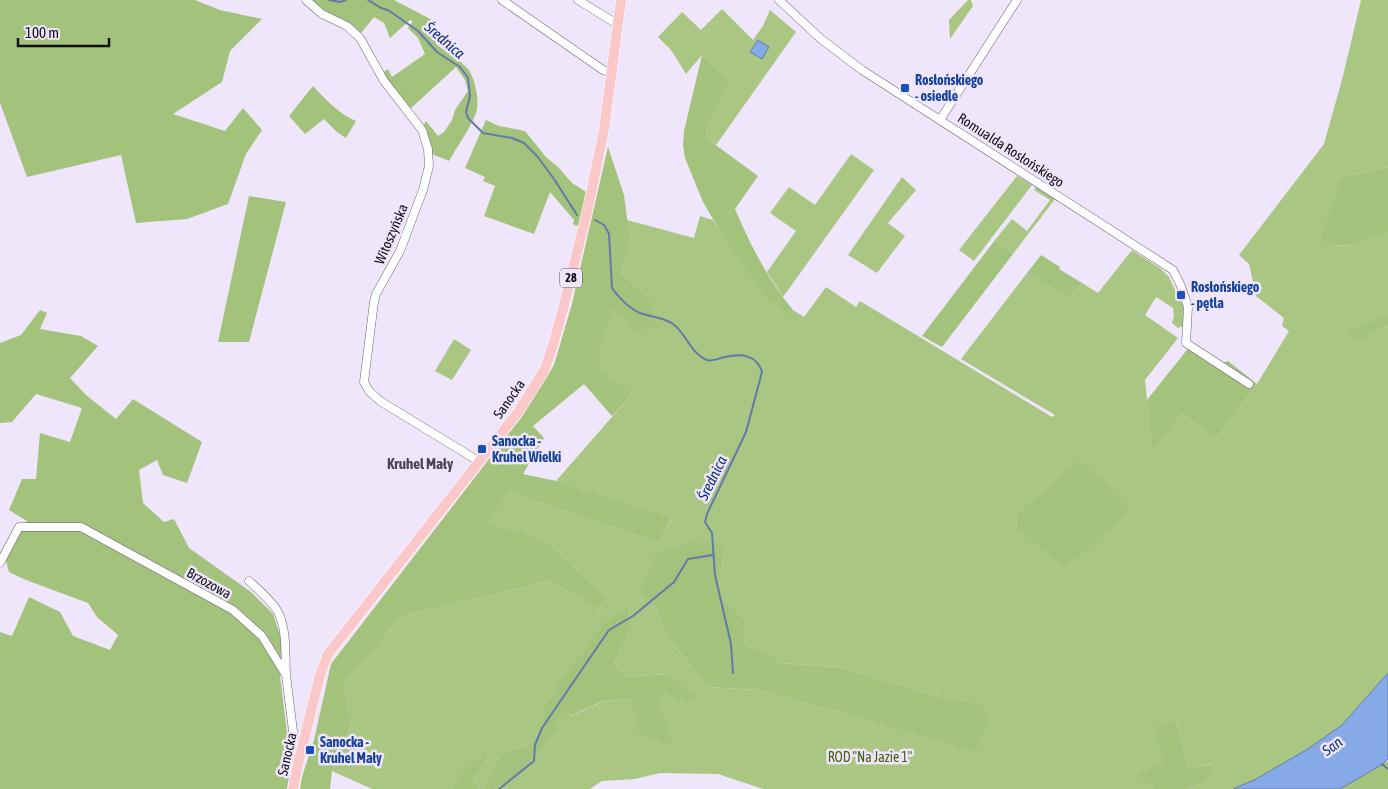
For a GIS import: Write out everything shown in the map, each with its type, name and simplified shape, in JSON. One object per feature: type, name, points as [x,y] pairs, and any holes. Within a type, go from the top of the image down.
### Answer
[{"type":"main road","name":"Sanocka","points":[[293,789],[320,675],[328,654],[480,462],[536,386],[545,368],[552,351],[588,208],[604,129],[617,24],[622,0]]},
{"type":"street","name":"Witoszyńska","points":[[306,0],[322,14],[347,26],[360,38],[384,81],[422,130],[428,149],[428,166],[423,190],[400,251],[376,294],[365,385],[374,397],[480,462]]},
{"type":"street","points":[[502,0],[603,70],[612,73]]},
{"type":"street","points":[[578,0],[617,24]]},
{"type":"street","name":"Romualda Rosłońskiego","points":[[779,0],[842,56],[1173,270],[1188,307],[1186,343],[1249,384]]},
{"type":"street","points":[[940,120],[1017,0]]},
{"type":"street","name":"Brzozowa","points":[[0,563],[19,527],[81,527],[233,610],[262,636],[286,675],[295,747],[300,756]]},
{"type":"street","points":[[249,581],[269,600],[278,612],[284,631],[286,675]]},
{"type":"green space","points":[[0,0],[195,0],[220,10],[262,19],[230,51],[222,82],[173,114],[225,131],[243,108],[262,130],[246,154],[228,204],[187,219],[136,223],[121,155],[27,177],[0,103]]},
{"type":"green space","points":[[312,0],[394,0],[434,21],[436,44],[467,68],[472,77],[477,96],[476,113],[449,161],[432,154],[423,126],[426,121],[438,136],[444,132],[452,120],[455,110],[468,91],[465,80],[456,67],[411,108],[387,82],[382,73],[388,69],[392,77],[425,54],[418,38],[408,28],[413,21],[410,20],[390,38],[384,23],[374,17],[361,33],[323,10]]},
{"type":"green space","points":[[968,0],[971,0],[973,6],[950,39],[949,20]]},
{"type":"green space","name":"ROD \"Na Jazie 1\"","points":[[1361,0],[1388,0],[1388,167],[1342,177],[1329,246],[1355,245],[1388,233],[1388,314],[1345,332],[1359,342],[1388,325],[1388,673],[1342,725],[1308,749],[1256,779],[1233,789],[1188,789],[1205,783],[1213,764],[1189,768],[1176,722],[1163,762],[1139,775],[1154,789],[763,789],[718,774],[660,773],[635,779],[602,781],[590,789],[495,789],[517,774],[554,719],[571,707],[571,716],[605,701],[631,699],[659,705],[665,692],[691,704],[667,674],[626,677],[614,663],[630,630],[629,608],[557,683],[555,693],[542,707],[548,727],[526,746],[502,753],[482,789],[473,779],[486,760],[458,778],[452,789],[372,789],[332,771],[351,724],[345,692],[346,678],[371,656],[399,617],[549,581],[599,609],[607,598],[544,539],[484,523],[509,492],[659,543],[672,519],[556,481],[632,394],[586,364],[612,309],[622,314],[627,321],[649,298],[621,273],[628,247],[627,220],[694,238],[700,216],[713,220],[720,231],[790,314],[793,310],[804,317],[826,287],[856,307],[860,301],[1052,417],[1055,415],[961,359],[1027,273],[1069,298],[1082,283],[1098,293],[1132,250],[1161,269],[1169,277],[1180,301],[1183,303],[1183,326],[1178,328],[1172,323],[1174,316],[1173,308],[1156,297],[1145,315],[1178,338],[1145,380],[1152,449],[1182,414],[1216,439],[1257,384],[1289,331],[1282,326],[1284,318],[1256,296],[1249,264],[1239,255],[1324,144]],"holes":[[[725,545],[718,594],[746,621],[744,645],[772,653],[778,663],[838,667],[934,695],[980,704],[852,715],[756,690],[707,687],[667,635],[654,605]]]},
{"type":"green space","points":[[722,9],[753,40],[763,26],[770,10],[796,32],[716,145],[706,138],[706,130],[728,79],[702,55],[686,74],[671,50],[658,37],[682,12],[701,30]]},
{"type":"green space","points":[[702,55],[729,80],[706,130],[706,138],[758,176],[735,209],[760,261],[793,310],[790,315],[766,297],[720,231],[703,202],[685,158],[683,145],[684,131]]},
{"type":"green space","points":[[313,86],[338,110],[356,121],[346,138],[324,119],[305,134],[289,116]]},
{"type":"green space","points":[[486,120],[499,126],[525,131],[546,157],[572,183],[586,192],[580,224],[576,226],[573,224],[574,220],[550,192],[534,234],[484,216],[495,186],[483,181],[485,177],[465,168]]},
{"type":"green space","points":[[608,147],[624,195],[630,240],[621,273],[649,298],[656,328],[631,330],[624,317],[612,309],[601,341],[598,369],[632,394],[612,416],[584,384],[533,426],[544,438],[523,474],[556,481],[672,518],[659,543],[509,492],[485,523],[544,539],[607,598],[599,609],[549,581],[399,617],[371,656],[346,678],[345,692],[351,724],[332,771],[330,789],[300,789],[314,740],[331,664],[523,415],[554,365],[572,304]]},
{"type":"green space","points":[[851,154],[874,170],[783,297],[767,272],[796,231],[770,213],[789,187],[815,205]]},
{"type":"green space","points":[[1388,167],[1388,233],[1355,245],[1329,246],[1321,238],[1342,177]]},
{"type":"green space","points":[[1017,176],[1032,185],[974,261],[959,250]]},
{"type":"green space","points":[[902,177],[916,190],[888,223],[905,236],[877,273],[848,255]]},
{"type":"green space","points":[[1036,187],[1055,199],[1013,254],[995,240],[1012,219],[1027,231],[1050,200],[1034,190]]},
{"type":"green space","points":[[249,196],[286,202],[249,342],[218,342]]},
{"type":"green space","points":[[995,240],[1013,254],[942,347],[922,336]]},
{"type":"green space","points":[[1041,255],[1082,283],[1069,298],[1027,273]]},
{"type":"green space","points":[[40,310],[47,313],[40,329],[81,336],[98,346],[70,378],[86,395],[116,419],[133,399],[202,442],[187,483],[163,475],[157,460],[139,470],[143,503],[164,522],[174,519],[189,548],[251,592],[273,614],[283,644],[284,668],[280,676],[291,765],[287,789],[0,789],[0,632],[12,636],[29,597],[60,612],[73,636],[110,650],[118,635],[97,617],[88,603],[9,572],[5,557],[27,521],[9,510],[22,479],[36,479],[40,433],[70,442],[82,408],[36,394],[12,422],[0,423],[0,343],[21,335]]},
{"type":"green space","points":[[1388,314],[1388,325],[1359,342],[1344,332]]},
{"type":"green space","points":[[454,339],[471,350],[452,380],[435,371]]},
{"type":"green space","points":[[1190,346],[1222,363],[1228,361],[1257,384],[1216,439],[1182,414],[1152,450],[1147,400]]},
{"type":"green space","points":[[1079,461],[1105,482],[1129,511],[1065,568],[1018,528],[1018,514]]},
{"type":"green space","points":[[691,542],[725,545],[718,594],[746,621],[744,645],[772,653],[778,663],[838,667],[934,695],[981,704],[989,721],[975,751],[852,715],[756,690],[707,687],[667,635],[654,605],[641,592],[656,553]]},
{"type":"green space","points":[[629,608],[630,630],[614,663],[626,677],[667,674],[696,697],[691,704],[665,693],[659,705],[672,740],[665,744],[639,734],[631,699],[604,701],[570,716],[571,708],[555,719],[559,729],[517,774],[495,789],[482,789],[502,753],[526,746],[547,727],[542,707],[555,693],[556,683],[582,655],[604,623]]},
{"type":"green space","points":[[1176,722],[1189,768],[1214,764],[1205,783],[1188,789],[1154,789],[1138,775],[1163,762],[1154,727]]},
{"type":"green space","points":[[487,750],[486,760],[473,779],[480,789],[452,789],[458,778]]},
{"type":"green space","points":[[1388,761],[1388,789],[1340,789],[1383,764]]},
{"type":"water","points":[[758,40],[769,47],[762,59],[750,52]]},
{"type":"water","name":"San","points":[[1388,673],[1388,759],[1383,764],[1340,789],[1233,789],[1256,779],[1308,749],[1342,725]]},
{"type":"waterway","name":"Średnica","points":[[329,0],[340,2],[346,0]]},
{"type":"waterway","name":"Średnica","points":[[368,0],[388,10],[418,31],[437,52],[460,67],[468,78],[470,96],[466,112],[468,118],[483,133],[512,138],[524,143],[537,156],[554,179],[577,215]]},
{"type":"waterway","name":"Średnica","points":[[595,220],[604,225],[609,234],[612,288],[624,302],[640,313],[661,318],[673,324],[701,357],[707,360],[737,355],[748,357],[760,366],[762,372],[746,432],[705,522],[712,533],[715,575],[731,644],[733,673]]},
{"type":"waterway","name":"Średnica","points":[[499,789],[534,761],[535,745],[542,728],[609,630],[633,616],[674,582],[688,559],[713,555]]},
{"type":"waterway","points":[[1382,764],[1388,769]]},
{"type":"place","name":"Rosłońskiego - osiedle","points":[[905,88]]},
{"type":"place","name":"Rosłońskiego - pętla","points":[[1181,295]]},
{"type":"place","name":"Sanocka - Kruhel Wielki","points":[[482,449]]},
{"type":"place","name":"Sanocka - Kruhel Mały","points":[[310,750]]},
{"type":"district","name":"Kruhel Mały","points":[[420,463]]}]
